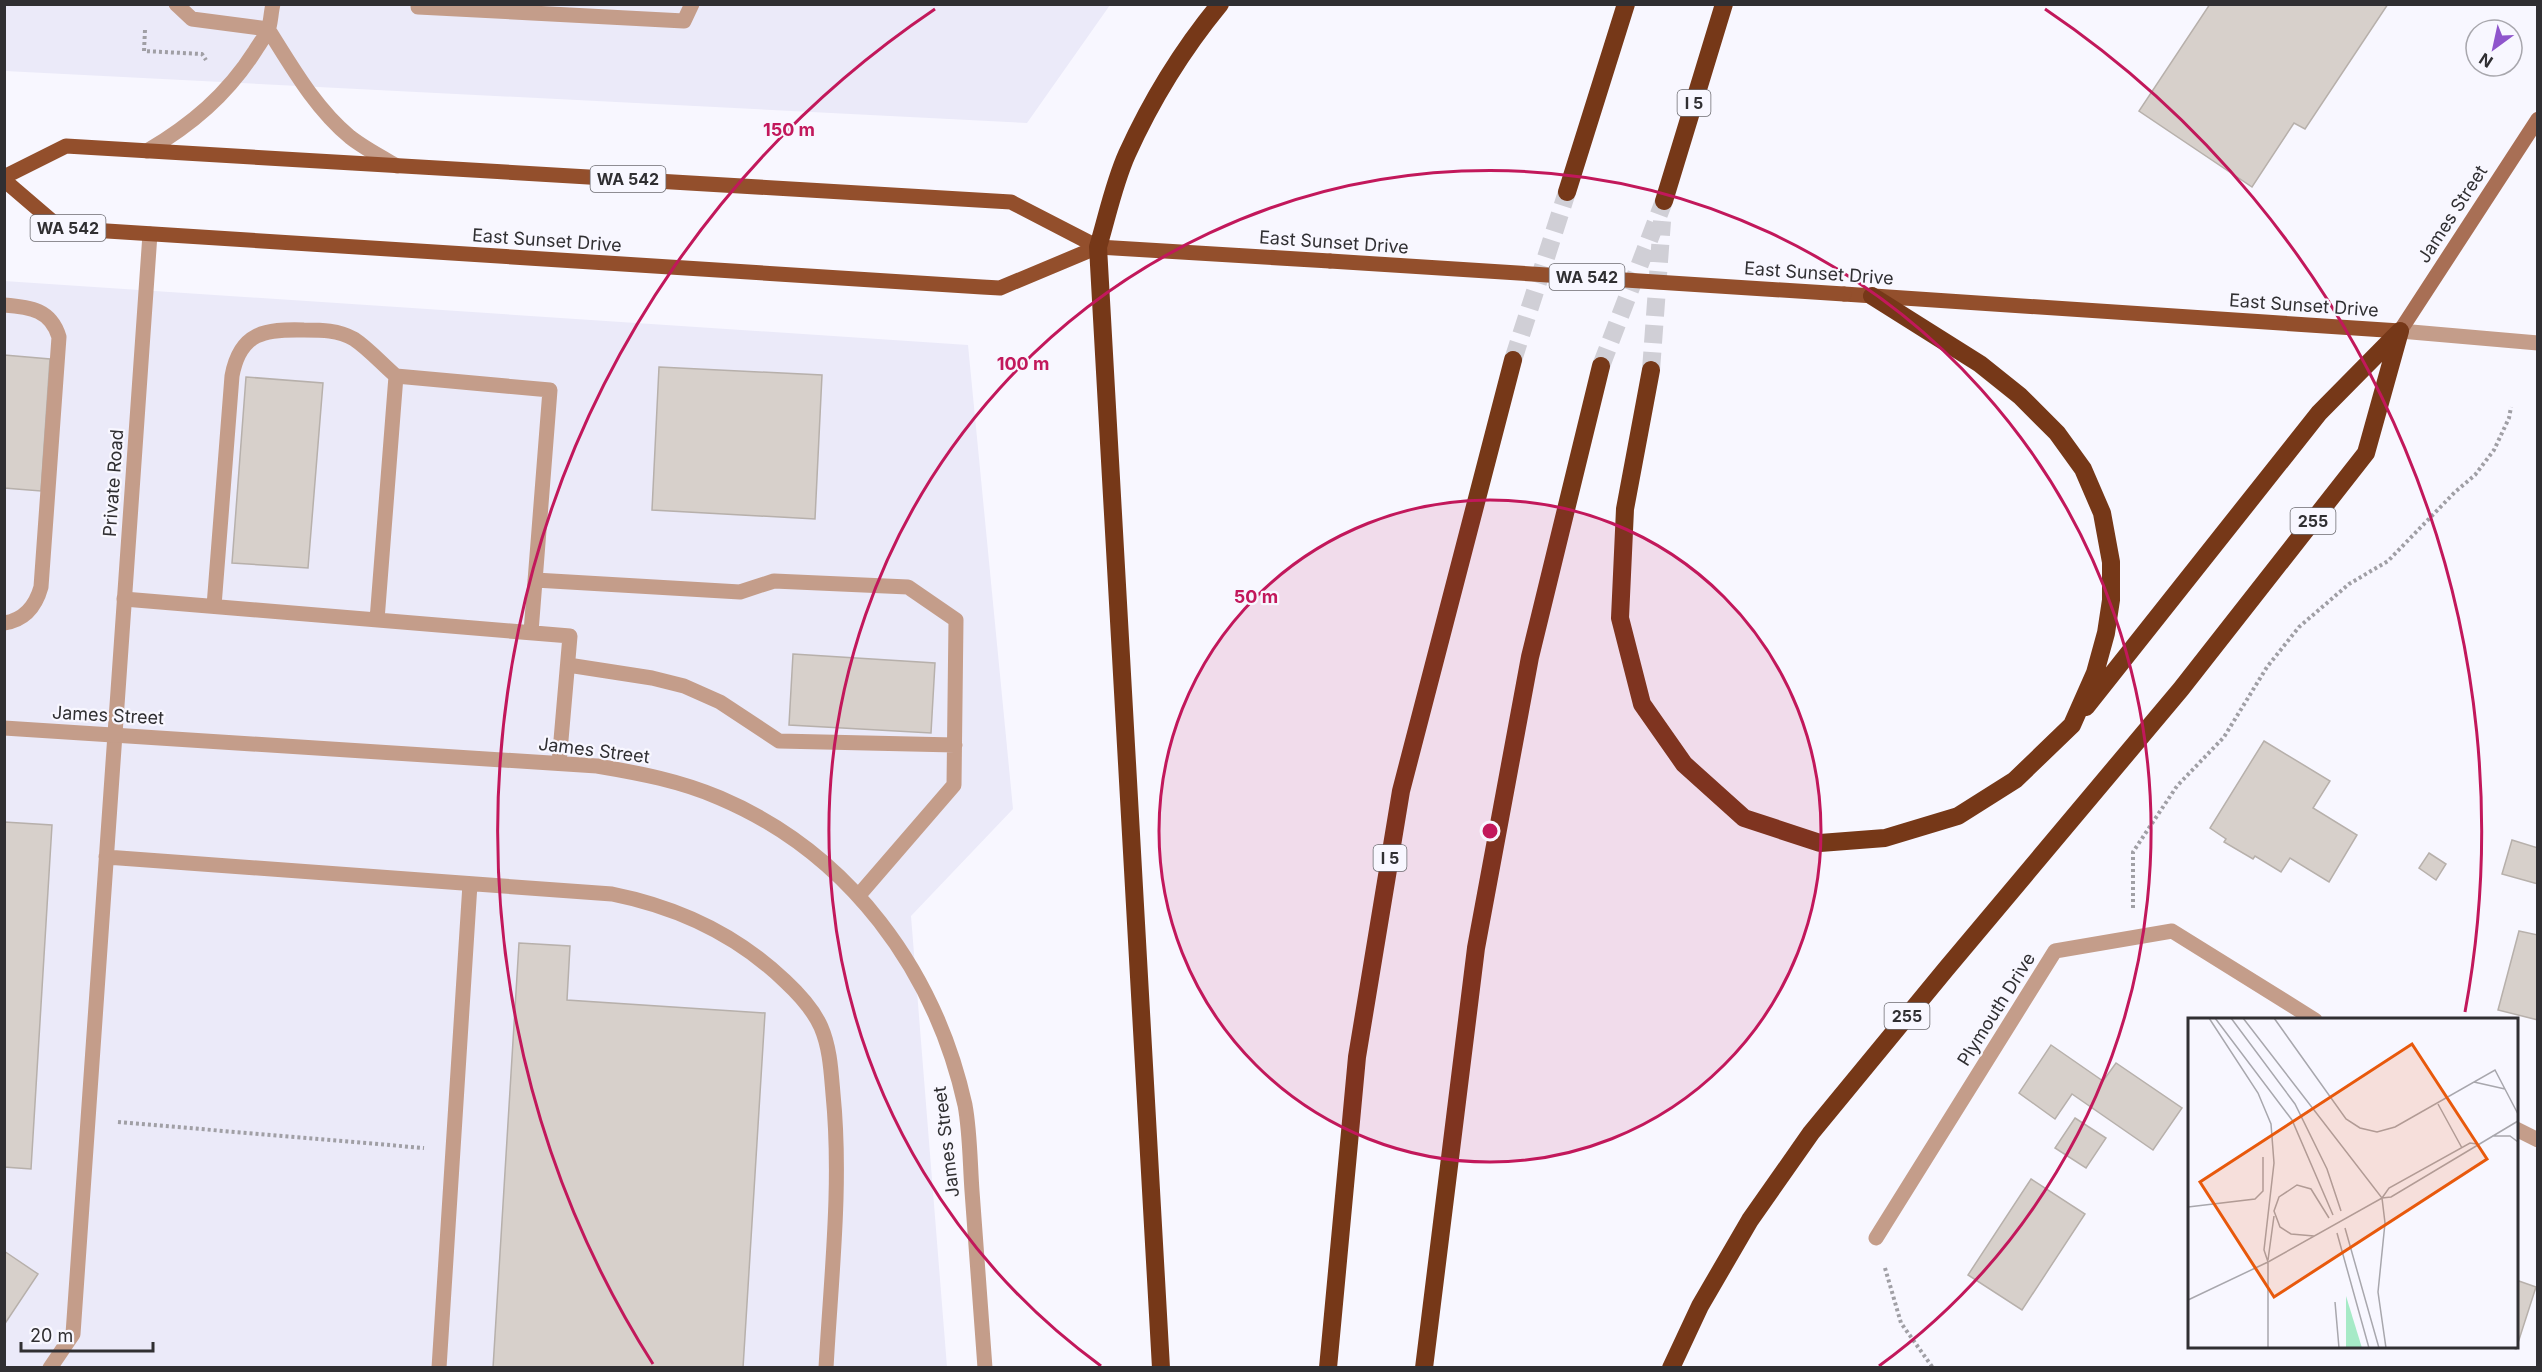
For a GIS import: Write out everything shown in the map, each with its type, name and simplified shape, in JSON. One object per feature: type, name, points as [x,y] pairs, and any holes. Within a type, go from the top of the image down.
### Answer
[{"type":"highway","points":[[1161,1368],[1098,247],[1127,155],[1157,96],[1220,4]]},
{"type":"highway","points":[[1568,192],[1626,4]]},
{"type":"highway","name":"I 5","points":[[1664,201],[1724,4]]},
{"type":"highway","points":[[1872,296],[1980,364],[2020,396],[2057,433],[2083,469],[2102,513],[2111,562],[2111,600],[2106,633],[2094,673],[2072,725]]},
{"type":"highway","points":[[1651,370],[1625,509],[1620,618],[1642,704],[1684,764],[1744,818],[1820,843],[1885,838],[1958,816],[2015,780],[2072,725],[2319,413],[2400,331]]},
{"type":"highway","name":"255","points":[[1671,1368],[1700,1306],[1750,1220],[1811,1133],[2181,689],[2366,453],[2400,331]]},
{"type":"highway","name":"I 5","points":[[1328,1368],[1357,1058],[1401,791],[1513,360]]},
{"type":"highway","points":[[1424,1368],[1476,948],[1530,657],[1601,366]]},
{"type":"main road","name":"James Street","points":[[2400,331],[2538,119]]},
{"type":"main road","name":"East Sunset Drive","points":[[1098,247],[1000,288],[60,228],[4,178],[66,146],[1011,202],[1098,247],[2400,331]]},
{"type":"street","points":[[176,4],[192,19],[268,30],[311,95],[329,116],[350,137],[397,166]]},
{"type":"street","points":[[147,151],[180,132],[209,108],[249,60],[268,30],[273,4]]},
{"type":"street","points":[[418,4],[418,7],[684,21],[692,4]]},
{"type":"street","name":"Private Road","points":[[50,1368],[73,1334],[150,234]]},
{"type":"street","points":[[4,305],[28,306],[39,310],[56,326],[59,337],[41,587],[36,604],[26,614],[12,622],[4,623]]},
{"type":"street","points":[[214,606],[232,376],[240,351],[248,341],[274,329],[328,330],[355,340],[396,376],[550,390],[531,633]]},
{"type":"street","name":"East Sunset Drive","points":[[2400,331],[2538,343]]},
{"type":"street","points":[[376,620],[396,376]]},
{"type":"street","points":[[535,580],[740,592],[774,581],[908,587],[956,620],[954,785],[859,895]]},
{"type":"street","points":[[124,599],[570,636],[559,763]]},
{"type":"street","points":[[568,665],[652,678],[684,686],[720,702],[779,741],[955,745]]},
{"type":"street","name":"James Street","points":[[4,728],[597,766],[650,775],[719,798],[776,827],[819,857],[859,895],[902,950],[931,1005],[954,1060],[965,1108],[985,1368]]},
{"type":"street","points":[[106,857],[612,894],[672,910],[705,924],[767,963],[808,1005],[821,1026],[829,1051],[837,1141],[826,1368]]},
{"type":"street","points":[[439,1368],[470,884]]},
{"type":"street","name":"Plymouth Drive","points":[[1876,1238],[2055,951],[2172,931],[2312,1018]]},
{"type":"street","points":[[2518,1130],[2538,1140]]},
{"type":"path","points":[[145,30],[144,51],[202,54],[206,60]]},
{"type":"path","points":[[2133,938],[2133,852],[2176,786],[2224,737],[2267,667],[2299,627],[2349,584],[2388,561],[2455,492],[2475,475],[2494,450],[2509,418],[2511,407]]},
{"type":"path","points":[[117,1122],[453,1151]]},
{"type":"path","points":[[1876,1238],[1901,1323],[1933,1368]]},
{"type":"shaded area","points":[[4,5],[1110,5],[1027,123],[5,71]]},
{"type":"shaded area","points":[[4,281],[968,345],[1013,809],[911,916],[947,1367],[5,1367]]},
{"type":"building","points":[[2210,4],[2388,4],[2305,129],[2294,123],[2252,187],[2139,111]]},
{"type":"building","points":[[4,355],[50,359],[41,491],[4,488]]},
{"type":"building","points":[[659,367],[822,375],[815,519],[652,510]]},
{"type":"building","points":[[246,377],[323,383],[308,568],[232,563]]},
{"type":"building","points":[[793,654],[935,663],[931,733],[789,725]]},
{"type":"building","points":[[2264,741],[2330,781],[2313,808],[2357,835],[2329,882],[2290,858],[2281,872],[2255,856],[2253,859],[2224,842],[2226,839],[2210,828]]},
{"type":"building","points":[[4,822],[52,825],[31,1169],[4,1167]]},
{"type":"building","points":[[2512,840],[2538,848],[2538,884],[2502,874]]},
{"type":"building","points":[[2429,853],[2446,864],[2436,880],[2419,868]]},
{"type":"building","points":[[2519,931],[2538,935],[2538,1020],[2498,1010]]},
{"type":"building","points":[[519,943],[570,946],[567,1000],[765,1013],[743,1368],[493,1368]]},
{"type":"building","points":[[2051,1045],[2103,1081],[2116,1063],[2182,1108],[2153,1150],[2072,1094],[2055,1119],[2019,1093]]},
{"type":"building","points":[[2075,1118],[2106,1138],[2086,1168],[2055,1148]]},
{"type":"building","points":[[2031,1179],[2085,1214],[2022,1310],[1968,1275]]},
{"type":"building","points":[[4,1251],[38,1274],[4,1325]]},
{"type":"building","points":[[2518,1281],[2536,1287],[2518,1343]]},
{"type":"tunnel","points":[[1513,360],[1567,192]]},
{"type":"tunnel","points":[[1601,366],[1664,201]]},
{"type":"tunnel","points":[[1651,370],[1662,221]]}]
